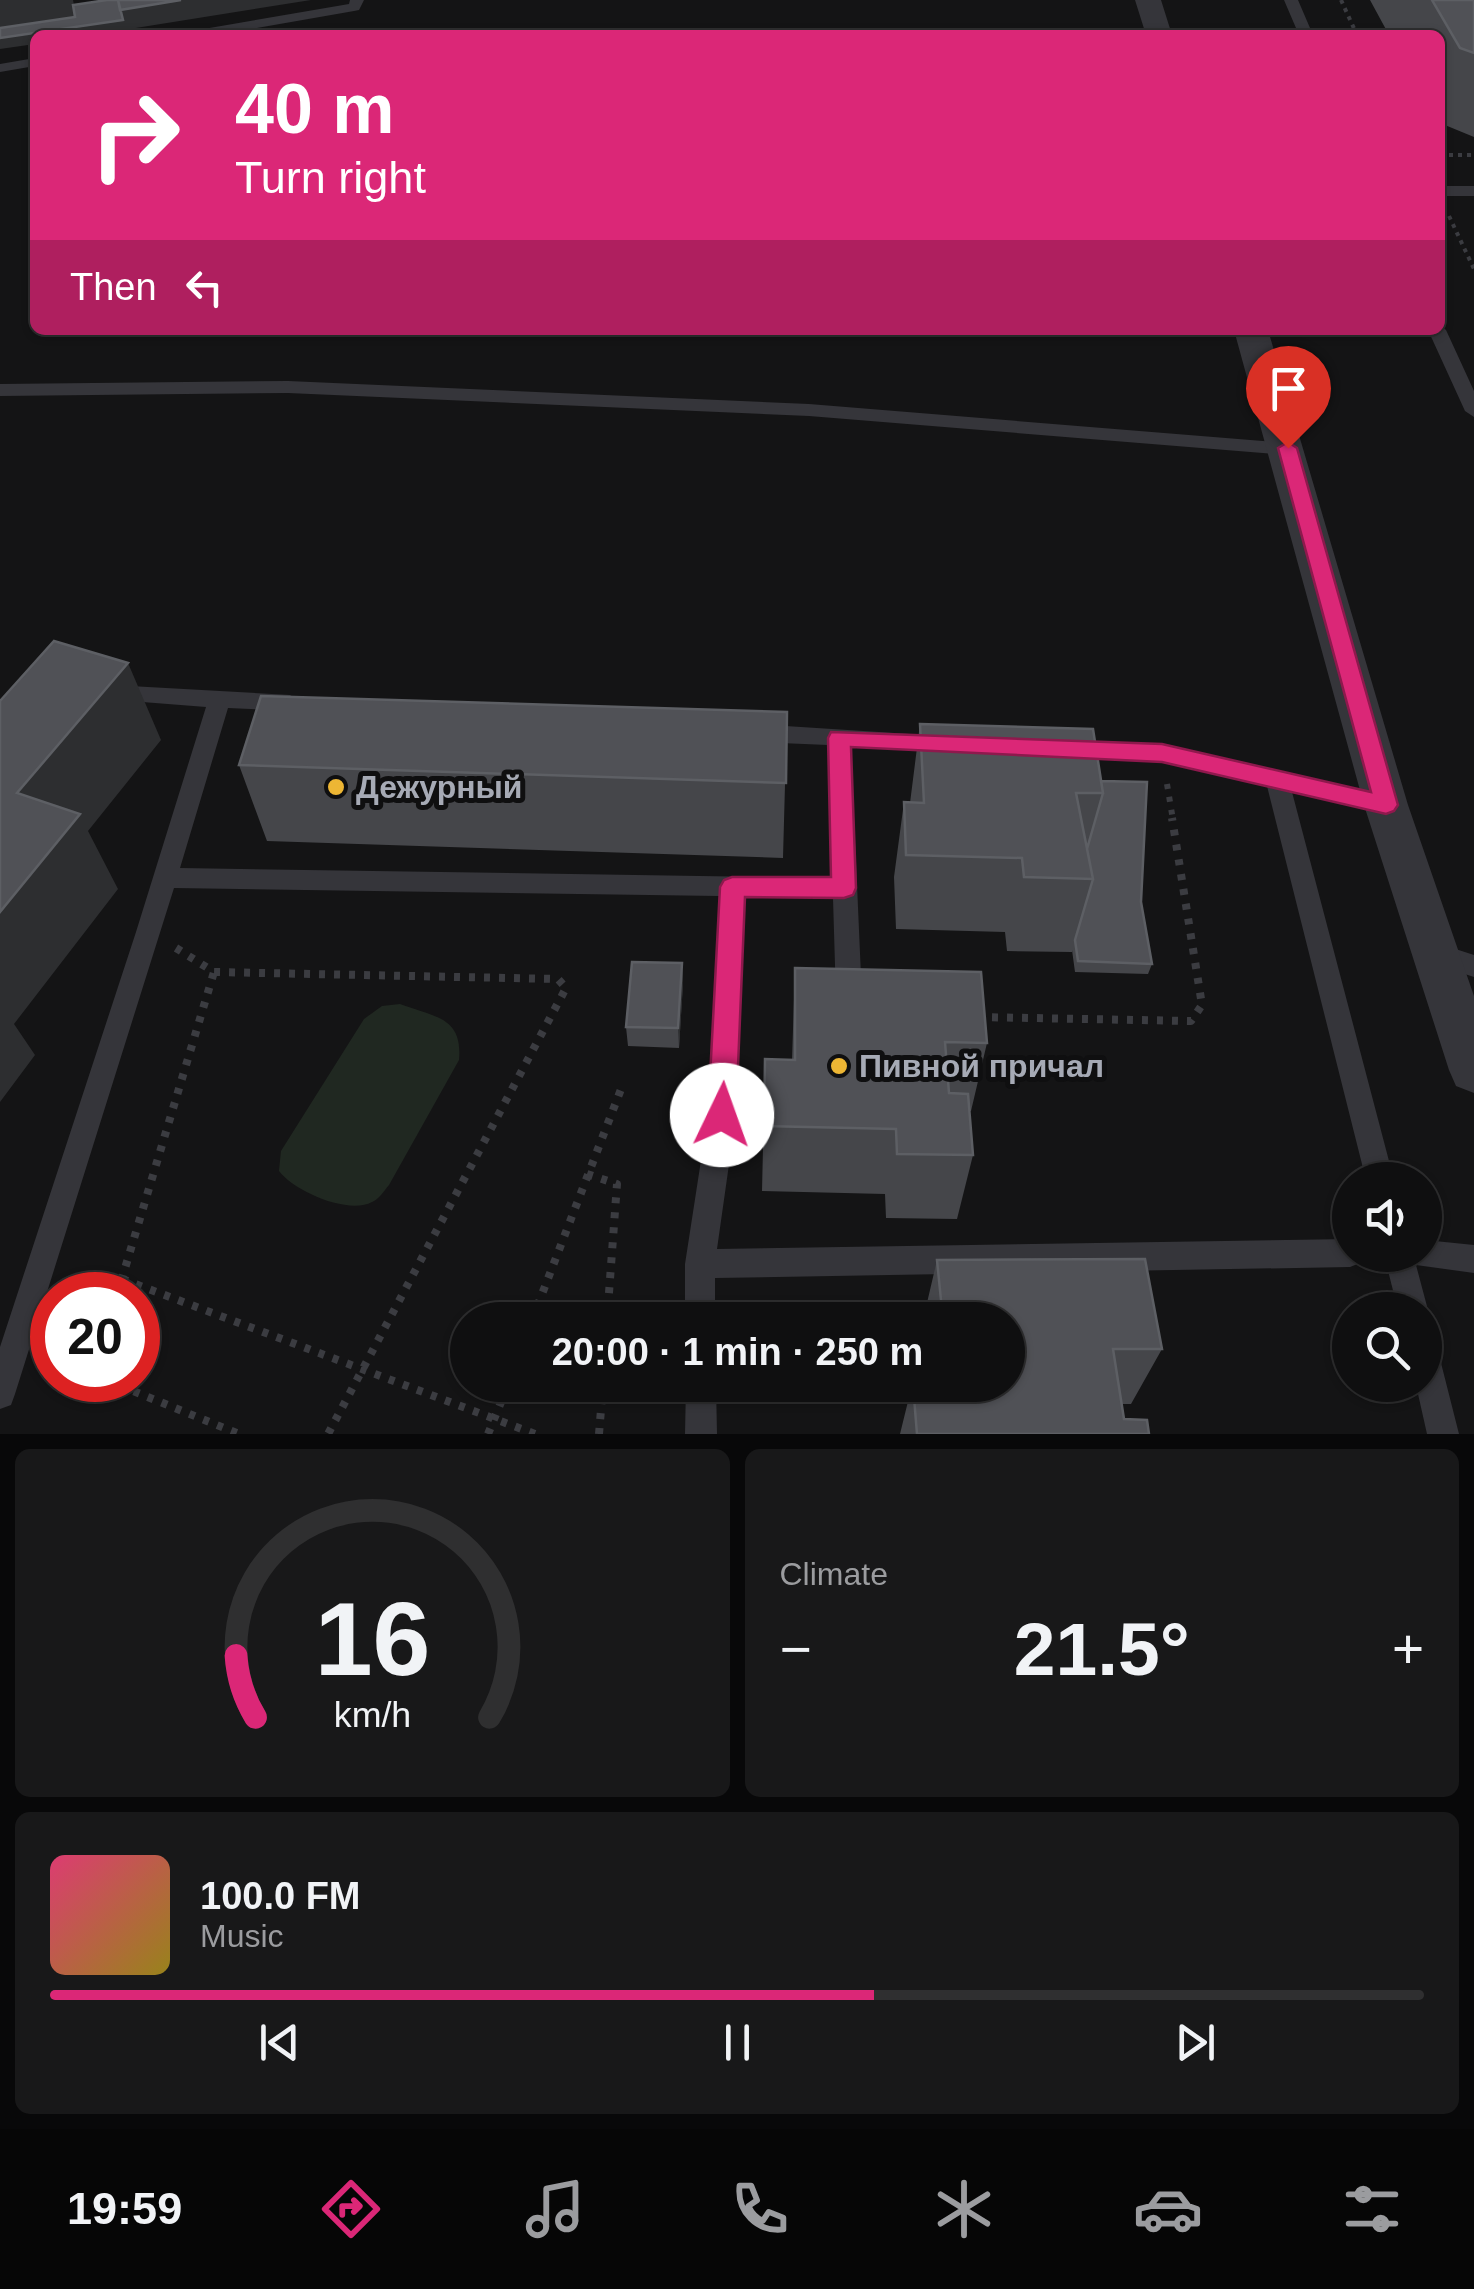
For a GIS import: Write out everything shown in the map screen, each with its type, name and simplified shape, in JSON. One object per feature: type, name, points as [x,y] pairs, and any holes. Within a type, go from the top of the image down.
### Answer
[{"type":"street","points":[[1148,0],[1157,30]]},
{"type":"street","points":[[1252,335],[1288,448],[1386,805],[1454,959],[1474,1070]]},
{"type":"lane","points":[[222,30],[354,8],[357,0]]},
{"type":"lane","points":[[1291,0],[1304,30]]},
{"type":"lane","points":[[0,68],[30,63]]},
{"type":"lane","points":[[1445,191],[1474,191]]},
{"type":"lane","points":[[1439,335],[1474,411]]},
{"type":"lane","points":[[0,390],[288,386],[790,409],[1288,448]]},
{"type":"lane","points":[[95,692],[316,705]]},
{"type":"lane","points":[[0,1394],[220,699]]},
{"type":"lane","points":[[723,731],[972,744]]},
{"type":"lane","points":[[840,738],[850,1014],[867,1014]]},
{"type":"lane","points":[[1048,748],[1162,753],[1386,805]]},
{"type":"lane","points":[[1276,778],[1375,1162]]},
{"type":"lane","points":[[166,878],[844,888]]},
{"type":"lane","points":[[700,1302],[700,1264],[722,1115],[732,887]]},
{"type":"lane","points":[[700,1264],[1332,1253]]},
{"type":"lane","points":[[1442,1256],[1474,1259]]},
{"type":"lane","points":[[701,1402],[701,1434]]},
{"type":"lane","points":[[1435,1402],[1443,1434]]},
{"type":"path","points":[[1341,0],[1355,30]]},
{"type":"path","points":[[1445,154],[1474,156]]},
{"type":"path","points":[[1460,212],[1447,212],[1474,268]]},
{"type":"path","points":[[973,1017],[1192,1021],[1202,1005],[1162,753]]},
{"type":"path","points":[[149,932],[214,972],[558,980],[566,988],[328,1434]]},
{"type":"path","points":[[124,1272],[214,972]]},
{"type":"path","points":[[539,1302],[623,1084]]},
{"type":"path","points":[[587,1174],[617,1184],[608,1302]]},
{"type":"path","points":[[160,1293],[535,1434]]},
{"type":"path","points":[[160,1402],[239,1434]]},
{"type":"path","points":[[488,1434],[502,1402]]},
{"type":"path","points":[[599,1434],[601,1402]]},
{"type":"shaded area","points":[[400,1004],[435,1016],[451,1027],[459,1046],[459,1060],[389,1185],[377,1199],[349,1205],[322,1199],[296,1186],[279,1171],[281,1151],[364,1019],[382,1006]]},
{"type":"building","points":[[118,0],[123,20],[30,30],[30,34],[0,38],[0,28],[75,17],[73,5]]},
{"type":"building","points":[[118,0],[181,0],[120,10]]},
{"type":"building","points":[[1432,0],[1474,0],[1474,53],[1460,48]]},
{"type":"building","points":[[54,641],[128,663],[17,793],[80,814],[0,912],[0,701]]},
{"type":"building","points":[[261,696],[787,712],[786,783],[239,765]]},
{"type":"building","points":[[920,724],[1093,729],[1103,793],[1076,793],[1093,879],[1024,877],[1022,858],[906,855],[904,802],[924,803]]},
{"type":"building","points":[[1101,781],[1147,782],[1141,902],[1152,964],[1078,961],[1075,940],[1093,879],[1087,849],[1103,793]]},
{"type":"building","points":[[632,962],[682,963],[678,1028],[626,1027]]},
{"type":"building","points":[[795,968],[981,972],[987,1043],[945,1042],[949,1093],[968,1094],[973,1155],[897,1154],[896,1129],[764,1126],[765,1059],[795,1060]]},
{"type":"building","points":[[1145,1259],[1162,1349],[1113,1349],[1124,1419],[1147,1420],[1149,1434],[917,1434],[914,1402],[1025,1402],[1025,1302],[941,1302],[937,1260]]},
{"type":"place","name":"Дежурный","points":[[336,787]]},
{"type":"place","name":"Пивной причал","points":[[839,1066]]},
{"type":"route","points":[[722,1115],[732,887],[844,888],[840,738],[1162,753],[1386,805],[1288,448]]}]
